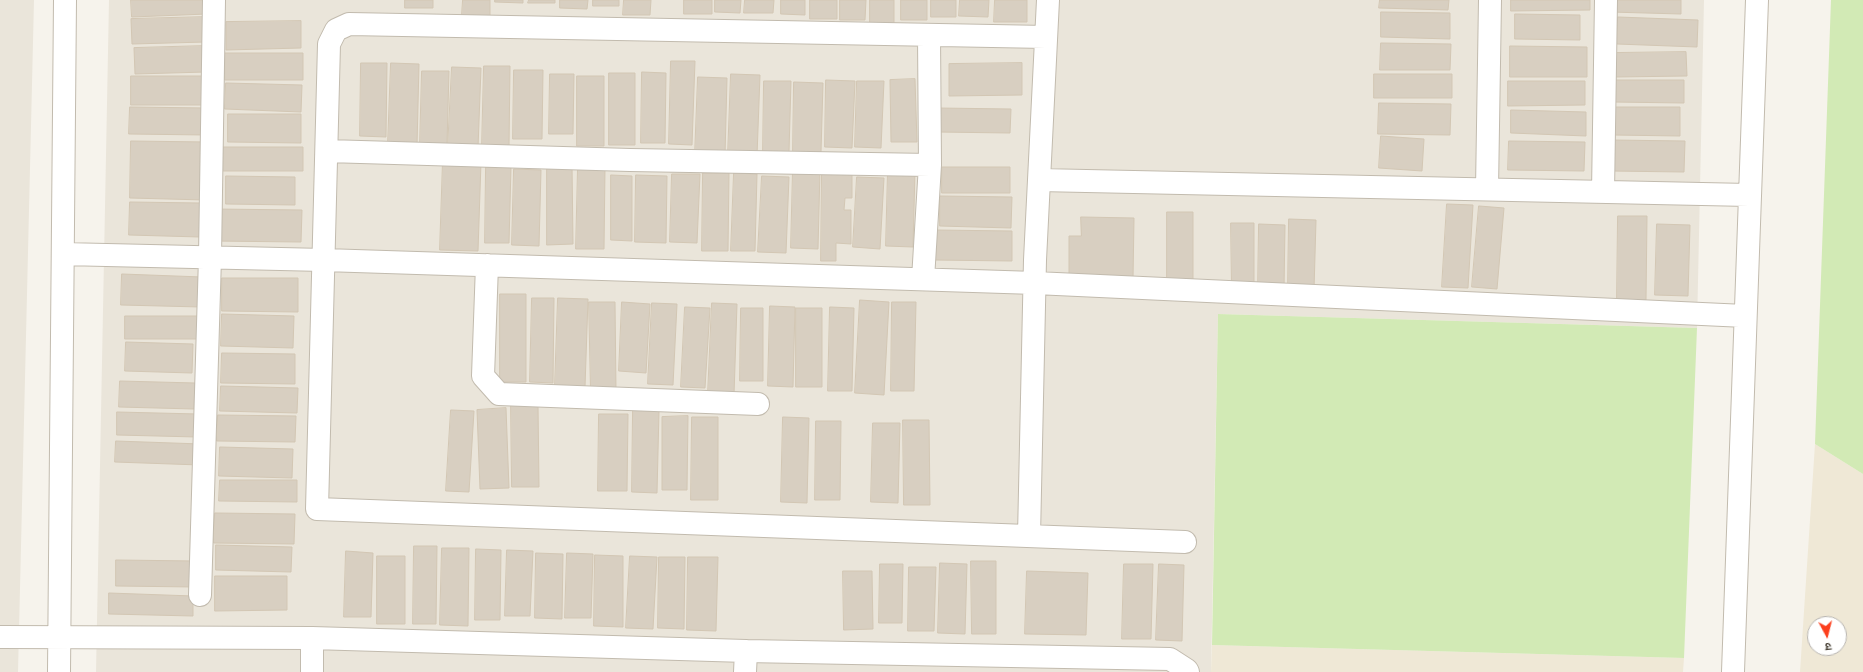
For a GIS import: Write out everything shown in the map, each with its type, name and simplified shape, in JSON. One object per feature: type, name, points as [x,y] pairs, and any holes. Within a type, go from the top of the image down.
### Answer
[{"type":"street","points":[[59,672],[66,0]]},
{"type":"street","points":[[200,595],[210,257],[214,0]]},
{"type":"street","points":[[1029,536],[1035,283],[1048,0]]},
{"type":"street","points":[[1487,189],[1490,0]]},
{"type":"street","points":[[1603,192],[1606,0]]},
{"type":"street","points":[[1733,672],[1748,195],[1756,0]]},
{"type":"street","points":[[1046,37],[349,24],[336,30],[329,44],[317,509],[1185,542]]},
{"type":"street","points":[[923,280],[930,165],[929,36]]},
{"type":"street","points":[[327,151],[630,160],[930,165]]},
{"type":"street","points":[[1039,180],[1748,195]]},
{"type":"street","points":[[63,254],[324,260],[1035,283],[1744,316]]},
{"type":"street","points":[[486,265],[483,376],[500,394],[758,404]]},
{"type":"street","points":[[0,637],[312,638],[745,662],[1170,659],[1188,672]]},
{"type":"street","points":[[312,638],[312,672]]},
{"type":"shaded area","points":[[0,0],[34,0],[18,672],[0,672]]},
{"type":"shaded area","points":[[109,0],[1704,0],[1697,328],[1218,314],[1211,672],[96,672]]},
{"type":"shaded area","points":[[1815,444],[1863,474],[1863,672],[1800,672]]},
{"type":"shaded area","points":[[1212,645],[1684,658],[1683,672],[1211,672]]},
{"type":"green space","points":[[1831,0],[1863,0],[1863,474],[1815,444]]},
{"type":"green space","points":[[1218,314],[1697,328],[1684,658],[1212,645]]},
{"type":"building","points":[[131,0],[206,0],[207,14],[132,17]]},
{"type":"building","points":[[405,0],[433,0],[433,8],[405,8]]},
{"type":"building","points":[[463,0],[490,0],[490,16],[462,15]]},
{"type":"building","points":[[495,0],[523,0],[523,3],[495,2]]},
{"type":"building","points":[[529,0],[555,0],[555,3],[528,3]]},
{"type":"building","points":[[560,0],[588,0],[587,9],[560,8]]},
{"type":"building","points":[[593,0],[619,0],[619,6],[593,6]]},
{"type":"building","points":[[624,0],[651,0],[650,15],[623,15]]},
{"type":"building","points":[[684,0],[712,0],[712,14],[684,14]]},
{"type":"building","points":[[715,0],[741,0],[740,13],[715,12]]},
{"type":"building","points":[[745,0],[774,0],[773,13],[744,13]]},
{"type":"building","points":[[781,0],[805,0],[805,15],[781,14]]},
{"type":"building","points":[[810,0],[837,0],[837,19],[810,19]]},
{"type":"building","points":[[840,0],[866,0],[865,20],[840,20]]},
{"type":"building","points":[[870,0],[894,0],[894,23],[870,23]]},
{"type":"building","points":[[901,0],[927,0],[927,20],[901,20]]},
{"type":"building","points":[[931,0],[956,0],[956,17],[931,17]]},
{"type":"building","points":[[960,0],[989,0],[988,17],[959,16]]},
{"type":"building","points":[[995,0],[1027,0],[1027,22],[994,22]]},
{"type":"building","points":[[1380,0],[1449,0],[1448,10],[1379,8]]},
{"type":"building","points":[[1511,0],[1590,0],[1590,10],[1511,11]]},
{"type":"building","points":[[1611,0],[1681,0],[1681,14],[1610,12]]},
{"type":"building","points":[[1381,12],[1450,13],[1450,39],[1381,37]]},
{"type":"building","points":[[1515,14],[1580,15],[1580,40],[1515,39]]},
{"type":"building","points":[[206,17],[206,42],[132,44],[131,19]]},
{"type":"building","points":[[1618,17],[1698,20],[1697,47],[1617,44]]},
{"type":"building","points":[[301,21],[301,48],[226,50],[226,22]]},
{"type":"building","points":[[1381,43],[1451,44],[1450,70],[1380,70]]},
{"type":"building","points":[[205,46],[206,72],[135,74],[134,48]]},
{"type":"building","points":[[1510,46],[1587,47],[1587,77],[1510,77]]},
{"type":"building","points":[[1686,52],[1687,76],[1615,77],[1614,53]]},
{"type":"building","points":[[225,53],[303,53],[303,80],[225,80]]},
{"type":"building","points":[[671,61],[695,61],[692,145],[669,144]]},
{"type":"building","points":[[361,63],[387,63],[386,137],[360,136]]},
{"type":"building","points":[[391,63],[419,64],[417,146],[388,144]]},
{"type":"building","points":[[1022,63],[1022,95],[949,96],[949,64]]},
{"type":"building","points":[[484,66],[510,66],[509,147],[482,147]]},
{"type":"building","points":[[452,67],[481,68],[478,148],[448,147]]},
{"type":"building","points":[[514,70],[543,70],[542,139],[513,139]]},
{"type":"building","points":[[422,71],[449,71],[447,145],[420,145]]},
{"type":"building","points":[[642,72],[666,73],[665,143],[641,143]]},
{"type":"building","points":[[609,73],[635,73],[635,145],[609,145]]},
{"type":"building","points":[[550,74],[574,74],[573,134],[549,134]]},
{"type":"building","points":[[731,74],[760,75],[757,156],[728,155]]},
{"type":"building","points":[[1374,74],[1452,74],[1452,98],[1374,98]]},
{"type":"building","points":[[131,76],[206,76],[206,105],[131,105]]},
{"type":"building","points":[[577,76],[604,76],[604,146],[577,146]]},
{"type":"building","points":[[698,77],[727,78],[725,156],[695,155]]},
{"type":"building","points":[[915,79],[917,142],[891,142],[890,80]]},
{"type":"building","points":[[826,80],[855,81],[852,148],[825,147]]},
{"type":"building","points":[[1612,80],[1684,80],[1684,103],[1612,102]]},
{"type":"building","points":[[764,81],[791,81],[789,152],[763,152]]},
{"type":"building","points":[[857,81],[884,81],[881,148],[855,147]]},
{"type":"building","points":[[1508,81],[1585,81],[1585,105],[1508,106]]},
{"type":"building","points":[[794,82],[823,83],[821,152],[793,152]]},
{"type":"building","points":[[226,83],[302,85],[301,112],[225,109]]},
{"type":"building","points":[[1379,103],[1451,104],[1450,135],[1378,134]]},
{"type":"building","points":[[130,107],[206,108],[206,135],[129,134]]},
{"type":"building","points":[[1613,107],[1680,107],[1680,136],[1613,135]]},
{"type":"building","points":[[937,108],[1011,109],[1010,133],[937,132]]},
{"type":"building","points":[[1511,110],[1586,112],[1586,136],[1511,133]]},
{"type":"building","points":[[228,114],[301,114],[301,143],[228,142]]},
{"type":"building","points":[[1381,136],[1424,139],[1422,171],[1379,168]]},
{"type":"building","points":[[1611,140],[1685,141],[1684,172],[1610,171]]},
{"type":"building","points":[[131,141],[207,142],[205,200],[130,198]]},
{"type":"building","points":[[1509,141],[1585,142],[1584,171],[1508,170]]},
{"type":"building","points":[[223,147],[303,147],[303,171],[223,171]]},
{"type":"building","points":[[443,160],[481,162],[478,251],[440,250]]},
{"type":"building","points":[[547,164],[572,164],[573,244],[547,245]]},
{"type":"building","points":[[486,167],[511,167],[509,243],[485,243]]},
{"type":"building","points":[[578,167],[605,167],[604,249],[576,249]]},
{"type":"building","points":[[942,167],[1010,167],[1010,193],[942,193]]},
{"type":"building","points":[[822,168],[852,168],[852,198],[845,198],[844,210],[851,210],[851,244],[836,243],[836,261],[821,261]]},
{"type":"building","points":[[514,169],[541,170],[539,246],[512,245]]},
{"type":"building","points":[[793,169],[820,170],[818,249],[791,248]]},
{"type":"building","points":[[888,170],[915,171],[913,247],[886,246]]},
{"type":"building","points":[[703,173],[729,173],[728,251],[702,251]]},
{"type":"building","points":[[734,173],[757,174],[755,251],[731,251]]},
{"type":"building","points":[[672,174],[700,174],[697,243],[670,242]]},
{"type":"building","points":[[611,175],[632,176],[632,241],[611,240]]},
{"type":"building","points":[[636,175],[667,176],[666,243],[635,242]]},
{"type":"building","points":[[226,176],[295,177],[295,205],[226,204]]},
{"type":"building","points":[[762,176],[789,177],[786,253],[758,252]]},
{"type":"building","points":[[857,177],[884,178],[880,249],[853,247]]},
{"type":"building","points":[[940,196],[1012,197],[1011,228],[940,226]]},
{"type":"building","points":[[130,202],[200,203],[200,237],[129,235]]},
{"type":"building","points":[[1447,204],[1473,205],[1468,288],[1442,287]]},
{"type":"building","points":[[1479,206],[1504,208],[1497,289],[1472,287]]},
{"type":"building","points":[[213,209],[302,210],[301,242],[212,241]]},
{"type":"building","points":[[1167,212],[1193,212],[1193,283],[1167,283]]},
{"type":"building","points":[[1618,216],[1647,216],[1646,300],[1617,299]]},
{"type":"building","points":[[1081,217],[1134,218],[1133,279],[1069,277],[1069,236],[1081,236]]},
{"type":"building","points":[[1289,219],[1316,220],[1314,290],[1288,289]]},
{"type":"building","points":[[1231,223],[1254,223],[1254,291],[1232,291]]},
{"type":"building","points":[[1259,224],[1285,225],[1284,290],[1258,290]]},
{"type":"building","points":[[1657,224],[1690,225],[1688,296],[1655,295]]},
{"type":"building","points":[[935,230],[1012,231],[1012,261],[934,260]]},
{"type":"building","points":[[122,274],[202,277],[201,307],[121,305]]},
{"type":"building","points":[[222,278],[298,278],[298,312],[222,311]]},
{"type":"building","points":[[500,294],[526,294],[526,382],[500,382]]},
{"type":"building","points":[[532,298],[554,298],[553,383],[530,382]]},
{"type":"building","points":[[558,298],[588,299],[585,387],[555,386]]},
{"type":"building","points":[[860,300],[889,302],[884,395],[855,393]]},
{"type":"building","points":[[589,302],[615,302],[616,392],[591,392]]},
{"type":"building","points":[[622,302],[650,304],[646,373],[619,371]]},
{"type":"building","points":[[892,302],[916,302],[914,391],[891,391]]},
{"type":"building","points":[[652,303],[677,304],[673,385],[648,384]]},
{"type":"building","points":[[712,303],[737,304],[734,395],[708,394]]},
{"type":"building","points":[[770,306],[795,307],[793,387],[768,386]]},
{"type":"building","points":[[685,307],[710,308],[705,388],[681,387]]},
{"type":"building","points":[[830,307],[854,308],[852,391],[828,391]]},
{"type":"building","points":[[741,308],[763,308],[763,381],[740,381]]},
{"type":"building","points":[[796,308],[822,308],[822,387],[796,387]]},
{"type":"building","points":[[222,314],[294,316],[293,348],[221,346]]},
{"type":"building","points":[[125,316],[201,316],[202,339],[125,339]]},
{"type":"building","points":[[126,342],[193,344],[192,373],[125,371]]},
{"type":"building","points":[[222,353],[295,354],[295,384],[221,383]]},
{"type":"building","points":[[120,381],[195,383],[194,409],[119,407]]},
{"type":"building","points":[[221,386],[298,388],[297,413],[220,411]]},
{"type":"building","points":[[511,405],[538,405],[539,487],[512,487]]},
{"type":"building","points":[[506,408],[509,488],[480,489],[477,410]]},
{"type":"building","points":[[451,410],[474,411],[469,492],[446,491]]},
{"type":"building","points":[[633,410],[659,411],[657,493],[632,492]]},
{"type":"building","points":[[117,412],[198,414],[197,437],[117,435]]},
{"type":"building","points":[[599,414],[628,414],[627,491],[598,491]]},
{"type":"building","points":[[218,415],[296,416],[295,442],[217,441]]},
{"type":"building","points":[[688,416],[687,490],[662,490],[662,417]]},
{"type":"building","points":[[692,417],[718,417],[718,500],[691,500]]},
{"type":"building","points":[[783,417],[809,418],[807,503],[781,502]]},
{"type":"building","points":[[903,420],[929,420],[930,505],[904,505]]},
{"type":"building","points":[[816,421],[841,421],[840,500],[815,500]]},
{"type":"building","points":[[873,423],[900,423],[898,503],[871,502]]},
{"type":"building","points":[[116,441],[201,444],[200,465],[115,462]]},
{"type":"building","points":[[220,447],[293,449],[292,478],[219,476]]},
{"type":"building","points":[[220,480],[297,480],[297,502],[219,501]]},
{"type":"building","points":[[215,513],[295,514],[294,544],[214,543]]},
{"type":"building","points":[[216,545],[292,547],[291,572],[216,570]]},
{"type":"building","points":[[414,546],[437,546],[436,624],[413,624]]},
{"type":"building","points":[[442,548],[469,548],[468,626],[440,625]]},
{"type":"building","points":[[476,549],[501,550],[500,620],[475,620]]},
{"type":"building","points":[[507,550],[533,551],[530,616],[505,616]]},
{"type":"building","points":[[346,551],[373,553],[371,617],[344,617]]},
{"type":"building","points":[[536,553],[563,554],[562,619],[535,618]]},
{"type":"building","points":[[567,553],[593,554],[591,618],[565,618]]},
{"type":"building","points":[[595,555],[623,556],[623,627],[594,626]]},
{"type":"building","points":[[377,556],[405,556],[405,624],[377,624]]},
{"type":"building","points":[[630,556],[657,557],[653,629],[626,628]]},
{"type":"building","points":[[659,557],[685,557],[684,629],[658,628]]},
{"type":"building","points":[[688,557],[718,557],[716,631],[687,630]]},
{"type":"building","points":[[116,560],[195,561],[195,587],[116,586]]},
{"type":"building","points":[[971,561],[996,561],[996,634],[972,634]]},
{"type":"building","points":[[940,563],[967,564],[965,634],[938,633]]},
{"type":"building","points":[[880,564],[903,564],[902,623],[879,623]]},
{"type":"building","points":[[1124,564],[1153,564],[1151,639],[1122,639]]},
{"type":"building","points":[[1159,564],[1184,565],[1182,641],[1156,640]]},
{"type":"building","points":[[909,567],[936,567],[934,631],[908,631]]},
{"type":"building","points":[[843,571],[872,571],[873,629],[844,630]]},
{"type":"building","points":[[1027,571],[1088,573],[1086,635],[1025,634]]},
{"type":"building","points":[[215,576],[287,576],[287,610],[215,611]]},
{"type":"building","points":[[109,593],[193,596],[193,616],[109,614]]}]
